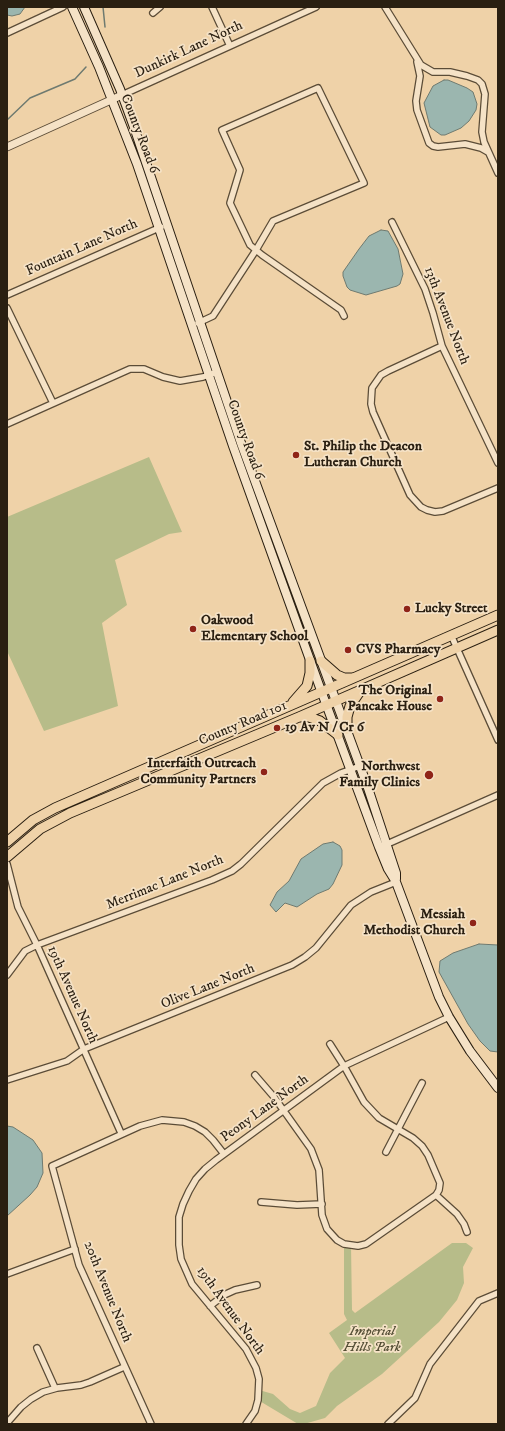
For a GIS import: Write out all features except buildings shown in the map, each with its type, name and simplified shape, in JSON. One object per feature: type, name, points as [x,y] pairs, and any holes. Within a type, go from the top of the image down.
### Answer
[{"type":"main road","name":"County Road 6","points":[[72,7],[112,99],[140,171],[192,325],[244,450],[347,729],[360,766],[383,845],[388,869],[396,882],[437,992],[449,1017],[470,1051],[498,1088]]},
{"type":"main road","name":"County Road 6","points":[[84,7],[122,95],[137,135],[200,322],[213,374],[310,661],[350,769],[383,845]]},
{"type":"main road","name":"County Road 101","points":[[7,842],[33,820],[55,808],[498,615]]},
{"type":"main road","name":"County Road 101","points":[[7,857],[40,829],[70,813],[299,717],[498,630]]},
{"type":"main road","points":[[291,704],[307,686],[310,673],[310,661]]},
{"type":"main road","points":[[321,661],[344,678],[353,678]]},
{"type":"main road","points":[[347,729],[347,717],[350,706],[363,688]]},
{"type":"main road","points":[[299,717],[309,717],[320,721],[338,735]]},
{"type":"street","points":[[7,33],[63,7]]},
{"type":"street","points":[[153,13],[160,7]]},
{"type":"street","points":[[212,7],[230,46]]},
{"type":"street","name":"Dunkirk Lane North","points":[[7,147],[316,7]]},
{"type":"street","points":[[384,7],[421,65],[433,72],[451,72],[467,76],[478,80],[482,84],[485,94],[482,132],[488,152],[498,173]]},
{"type":"street","points":[[416,59],[420,76],[416,101],[417,110],[429,143],[438,147],[465,144],[481,148],[488,152]]},
{"type":"street","points":[[192,325],[213,316],[256,250],[273,221],[364,183],[318,88],[222,130],[240,170],[230,203],[250,245],[256,250],[341,310],[344,316]]},
{"type":"street","name":"13th Avenue North","points":[[392,222],[425,289],[442,346],[498,463]]},
{"type":"street","name":"Fountain Lane North","points":[[7,295],[167,225]]},
{"type":"street","points":[[7,308],[53,403]]},
{"type":"street","points":[[442,346],[388,371],[381,376],[372,388],[370,404],[373,412],[410,495],[420,507],[431,511],[443,511],[498,488]]},
{"type":"street","points":[[7,424],[130,369],[144,369],[163,378],[180,381],[213,374]]},
{"type":"street","points":[[451,636],[498,740]]},
{"type":"street","name":"Merrimac Lane North","points":[[7,975],[25,951],[37,945],[212,880],[232,871],[241,864],[323,783],[341,773],[360,766]]},
{"type":"street","points":[[383,845],[498,795]]},
{"type":"street","name":"19th Avenue North","points":[[7,864],[18,907],[37,945],[122,1133]]},
{"type":"street","name":"Olive Lane North","points":[[7,1080],[67,1062],[84,1049],[292,965],[316,948],[351,905],[371,892],[396,882]]},
{"type":"street","name":"Peony Lane North","points":[[52,1166],[122,1133],[150,1122],[162,1120],[184,1122],[195,1126],[213,1140],[224,1154],[344,1066],[449,1017]]},
{"type":"street","points":[[255,1075],[285,1110],[306,1139],[316,1159],[319,1170],[322,1215],[327,1229],[337,1240],[344,1244],[358,1246],[366,1244],[436,1195],[439,1190],[440,1183],[428,1155],[422,1146],[413,1138],[379,1118],[371,1111],[364,1102],[330,1044]]},
{"type":"street","points":[[386,1152],[422,1083]]},
{"type":"street","name":"19th Avenue North","points":[[224,1154],[205,1169],[196,1179],[189,1191],[183,1204],[178,1231],[179,1245],[183,1266],[192,1284],[246,1349],[256,1368],[259,1378],[258,1400],[255,1410],[246,1424]]},
{"type":"street","name":"20th Avenue North","points":[[52,1166],[79,1264],[124,1367],[151,1424]]},
{"type":"street","points":[[436,1195],[457,1214],[464,1224],[467,1232]]},
{"type":"street","points":[[261,1202],[297,1205],[322,1204]]},
{"type":"street","points":[[7,1274],[75,1249]]},
{"type":"street","points":[[210,1306],[224,1295],[235,1290],[257,1284]]},
{"type":"street","points":[[388,1424],[415,1398],[430,1364],[479,1301],[498,1293]]},
{"type":"street","points":[[37,1348],[55,1388]]},
{"type":"street","points":[[7,1423],[31,1398],[43,1392],[55,1388],[81,1385],[124,1367]]},
{"type":"street","points":[[395,1424],[396,1416]]},
{"type":"green space","points":[[149,457],[182,532],[169,534],[115,560],[127,605],[102,623],[118,706],[44,731],[7,651],[7,517]]},
{"type":"green space","name":"Imperial Hills Park","points":[[452,1243],[466,1243],[473,1248],[463,1267],[464,1283],[457,1300],[439,1322],[382,1374],[337,1406],[325,1418],[304,1424],[298,1424],[258,1400],[259,1390],[273,1394],[290,1409],[300,1413],[316,1406],[330,1373],[345,1358],[329,1333],[347,1320],[344,1314],[344,1244],[351,1245],[352,1310],[355,1313]]},
{"type":"water","points":[[7,7],[25,7],[20,14],[12,16],[7,15]]},
{"type":"water","points":[[444,80],[448,80],[473,92],[477,104],[476,110],[469,121],[461,128],[445,135],[441,135],[430,127],[424,103],[433,86]]},
{"type":"water","points":[[381,230],[388,231],[398,249],[403,274],[400,284],[366,295],[350,290],[347,287],[343,272],[369,236]]},
{"type":"water","points":[[333,842],[340,846],[342,850],[342,865],[329,889],[317,894],[297,907],[285,903],[276,912],[270,905],[277,892],[289,881],[301,859],[323,844]]},
{"type":"water","points":[[479,944],[498,945],[498,1052],[490,1051],[480,1041],[468,1024],[439,972],[440,961],[453,953]]},
{"type":"water","points":[[7,1126],[13,1127],[33,1140],[42,1153],[43,1173],[37,1187],[7,1216]]},
{"type":"waterway","points":[[103,7],[105,27]]},
{"type":"waterway","points":[[7,120],[30,98],[75,79],[86,67]]},
{"type":"place","name":"St. Philip the Deacon Lutheran Church","points":[[296,455]]},
{"type":"place","name":"Lucky Street","points":[[407,609]]},
{"type":"place","name":"Oakwood Elementary School","points":[[193,629]]},
{"type":"place","name":"CVS Pharmacy","points":[[348,650]]},
{"type":"place","name":"The Original Pancake House","points":[[440,699]]},
{"type":"place","name":"19 Av N / Cr 6","points":[[277,728]]},
{"type":"place","name":"Interfaith Outreach Community Partners","points":[[264,772]]},
{"type":"place","name":"Northwest Family Clinics","points":[[429,775]]},
{"type":"place","name":"Messiah Methodist Church","points":[[473,923]]}]
